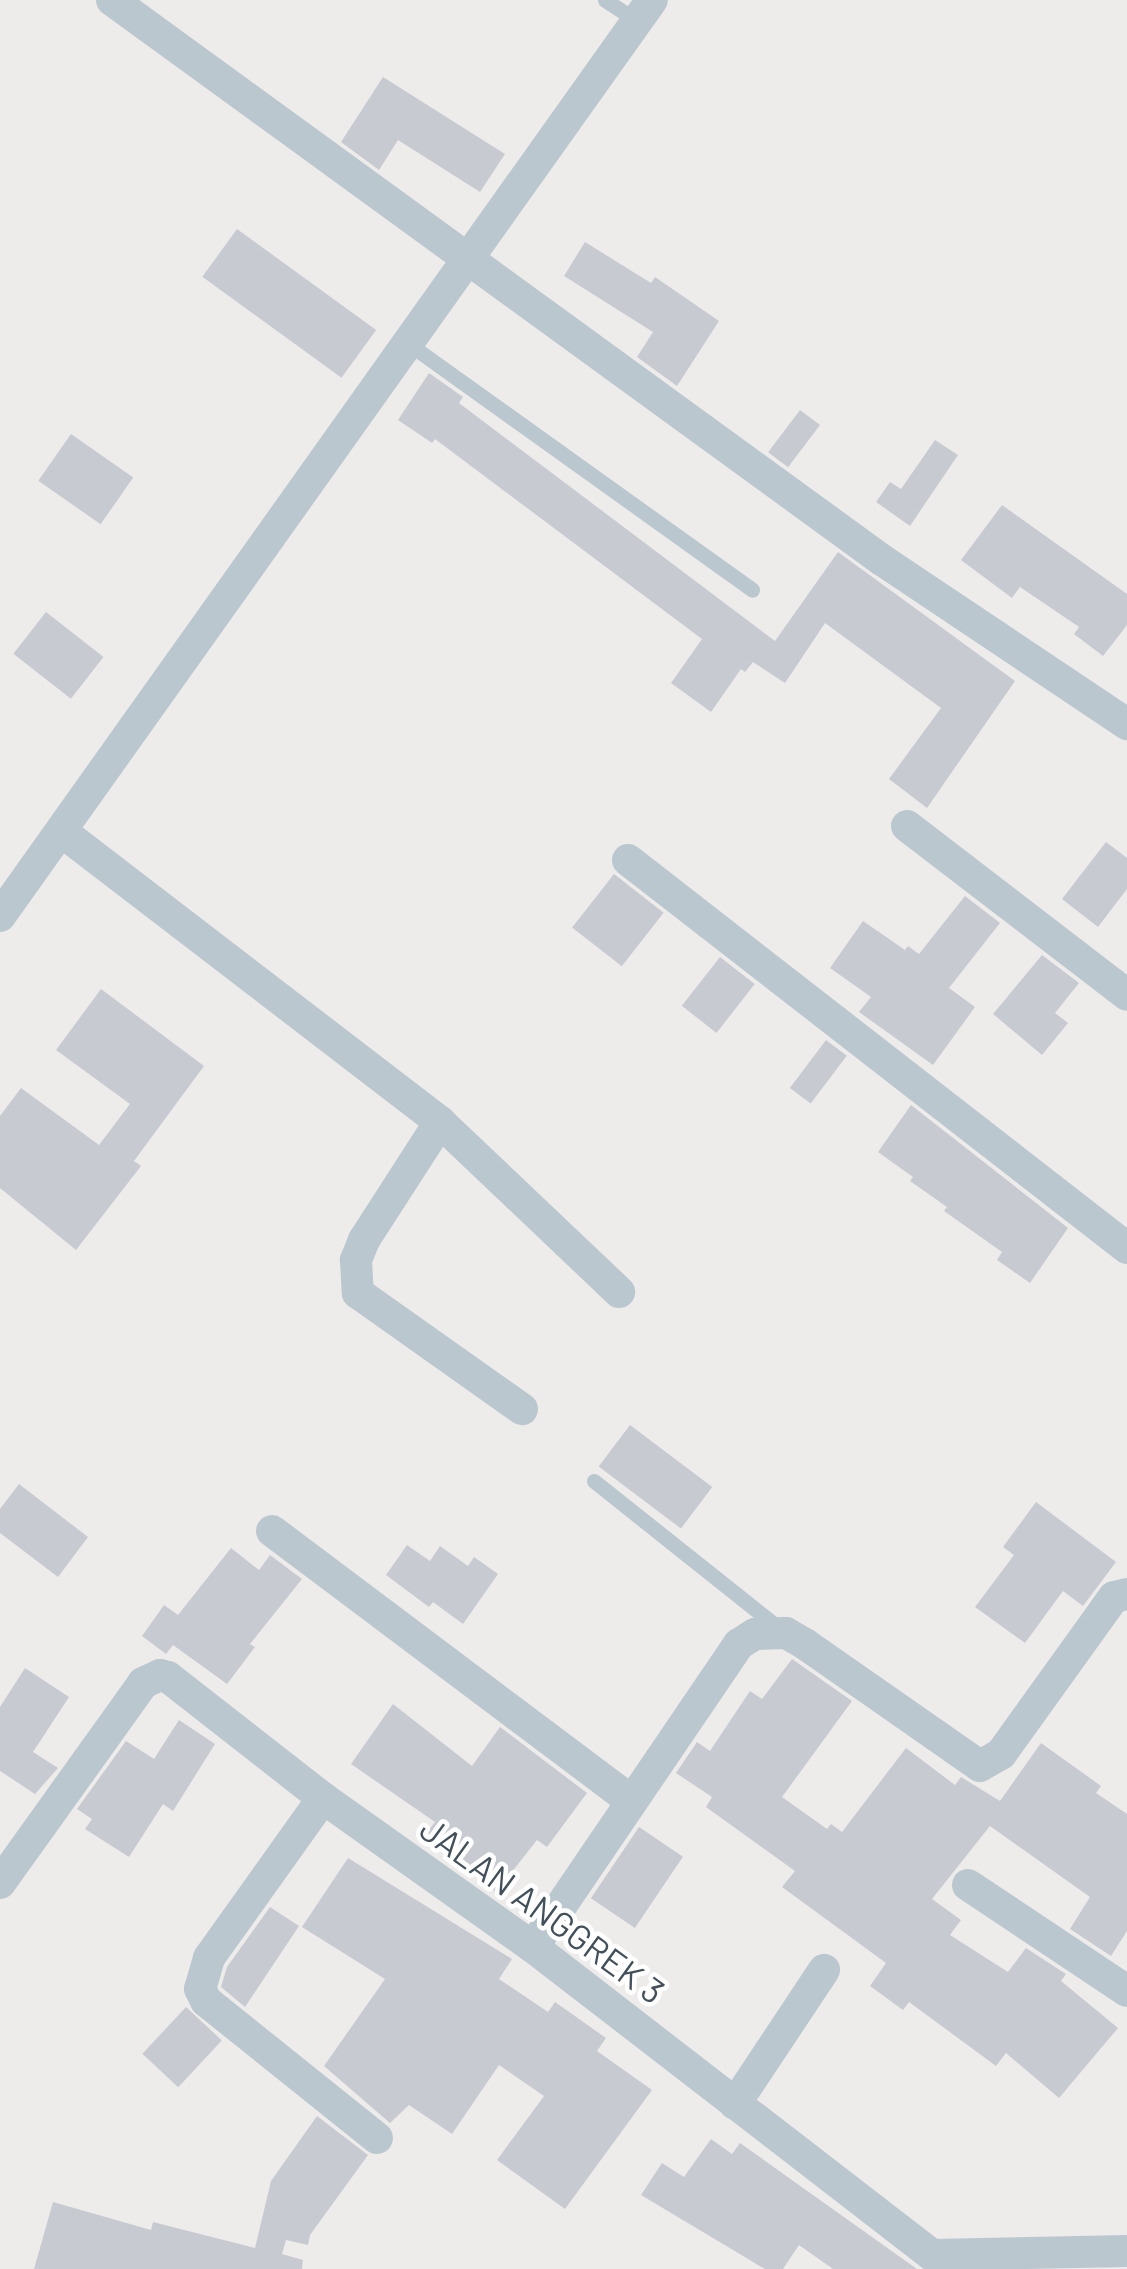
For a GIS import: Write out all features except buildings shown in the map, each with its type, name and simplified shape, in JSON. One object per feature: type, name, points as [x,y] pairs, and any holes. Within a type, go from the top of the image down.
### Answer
[{"type":"street","points":[[112,0],[882,560],[1127,724]]},
{"type":"street","points":[[0,916],[645,11]]},
{"type":"street","points":[[907,826],[1127,995]]},
{"type":"street","points":[[62,830],[440,1122],[619,1292]]},
{"type":"street","points":[[628,860],[1127,1248]]},
{"type":"street","points":[[440,1122],[364,1240],[356,1260],[358,1293],[522,1409]]},
{"type":"street","points":[[272,1530],[632,1801]]},
{"type":"street","points":[[532,1947],[739,1644],[755,1634],[786,1633],[980,1766],[1000,1754],[1114,1596],[1127,1594]]},
{"type":"street","name":"JALAN ANGGREK 3","points":[[0,1883],[136,1693],[152,1676],[168,1676],[323,1798],[532,1947],[735,2104],[929,2262],[1127,2251]]},
{"type":"street","points":[[323,1798],[209,1958],[200,1988],[206,2000],[377,2138]]},
{"type":"street","points":[[968,1886],[1126,1988]]},
{"type":"street","points":[[735,2104],[824,1970]]},
{"type":"lane","points":[[605,0],[645,11]]},
{"type":"lane","points":[[409,344],[752,590]]},
{"type":"lane","points":[[594,1481],[786,1633]]}]
